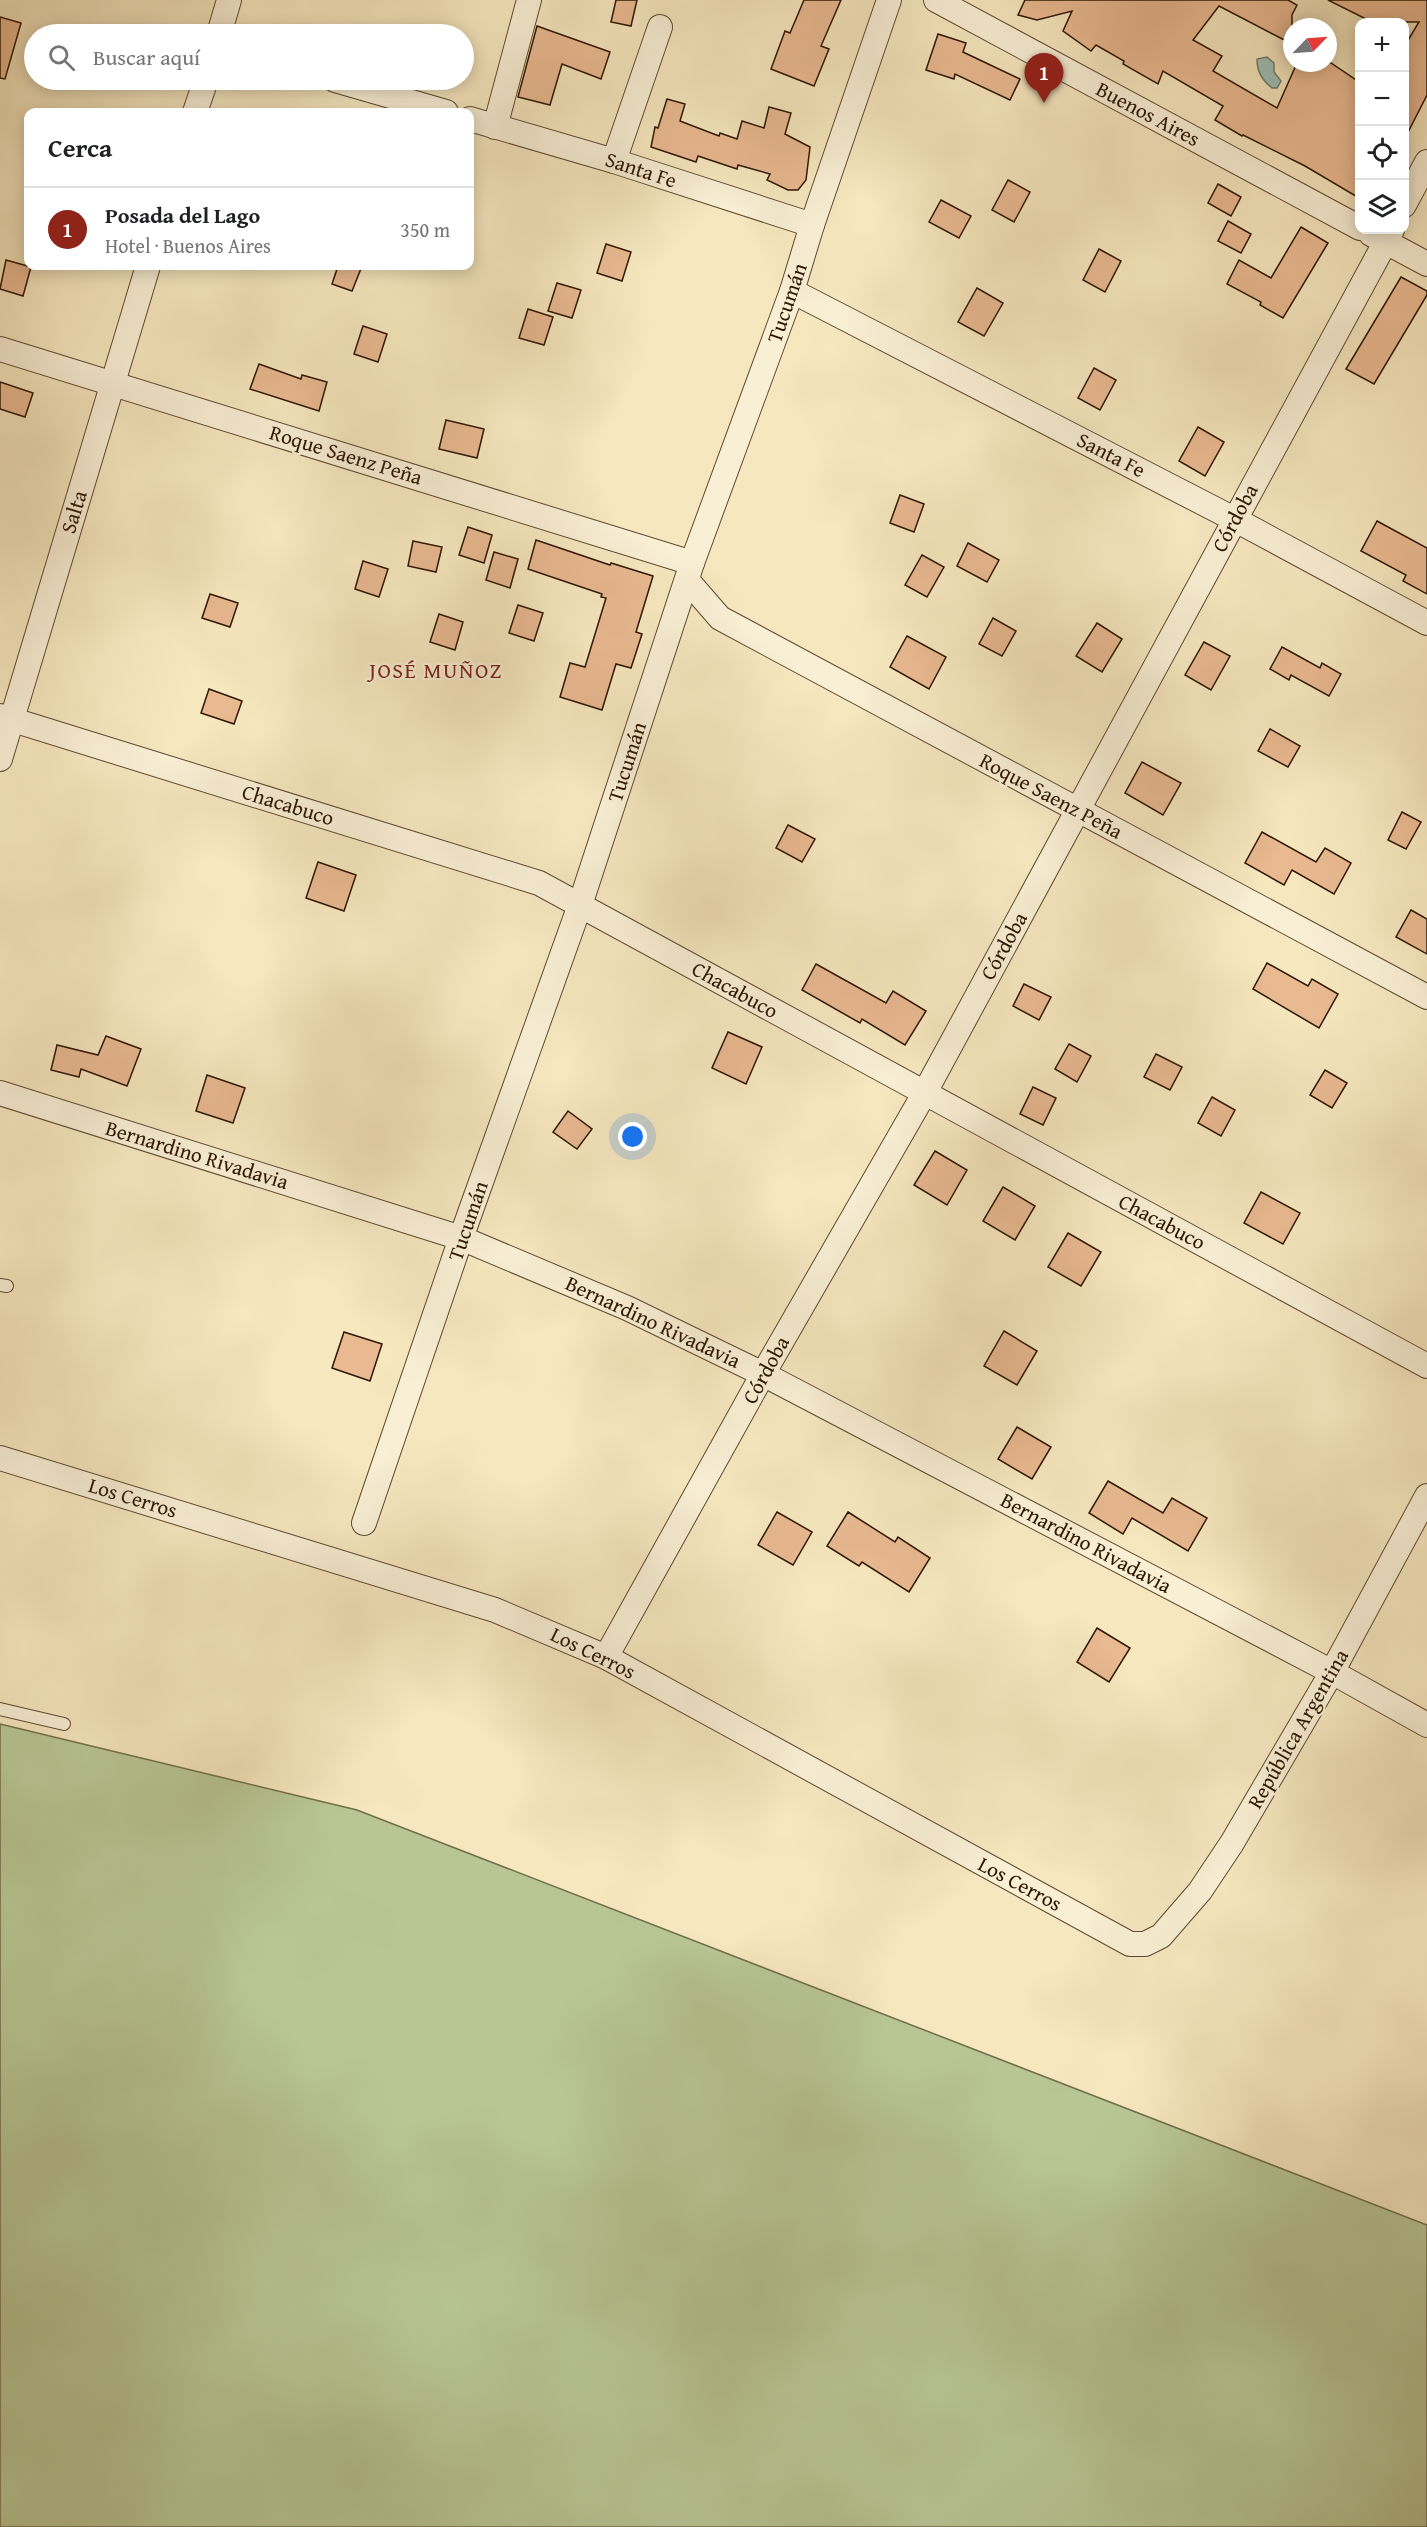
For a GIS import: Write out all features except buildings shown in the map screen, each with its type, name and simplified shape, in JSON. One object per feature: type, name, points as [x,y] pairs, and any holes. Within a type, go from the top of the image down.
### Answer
[{"type":"street","points":[[222,24],[229,0]]},
{"type":"street","points":[[495,127],[529,0]]},
{"type":"street","name":"Tucumán","points":[[364,1523],[461,1238],[580,905],[690,572],[792,291],[812,225],[889,0]]},
{"type":"street","name":"Buenos Aires","points":[[936,0],[1355,226]]},
{"type":"street","points":[[614,161],[660,27]]},
{"type":"street","points":[[196,108],[203,90]]},
{"type":"street","points":[[370,90],[432,108]]},
{"type":"street","name":"Santa Fe","points":[[474,120],[614,161],[812,225]]},
{"type":"street","points":[[1409,196],[1427,162]]},
{"type":"street","name":"Buenos Aires","points":[[1388,236],[1427,264]]},
{"type":"street","name":"Córdoba","points":[[606,1657],[763,1374],[924,1094],[1388,236]]},
{"type":"street","name":"Salta","points":[[0,759],[6,718],[147,270]]},
{"type":"street","name":"Santa Fe","points":[[792,291],[1234,519],[1427,623]]},
{"type":"street","name":"Roque Saenz Peña","points":[[0,348],[112,382],[690,572],[720,618],[1427,997]]},
{"type":"street","name":"Chacabuco","points":[[6,718],[539,883],[1427,1366]]},
{"type":"street","name":"Bernardino Rivadavia","points":[[0,1093],[461,1238],[627,1308],[763,1374],[1332,1672],[1427,1725]]},
{"type":"street","name":"Los Cerros","points":[[0,1458],[495,1610],[606,1657],[1130,1944],[1145,1944]]},
{"type":"street","name":"República Argentina","points":[[1145,1944],[1161,1936],[1200,1891],[1232,1843],[1332,1672],[1427,1496]]},
{"type":"lane","points":[[0,1709],[64,1724]]},
{"type":"green space","points":[[0,1724],[357,1810],[1427,2225],[1427,2527],[0,2527]]},
{"type":"water","points":[[1267,57],[1274,63],[1274,72],[1281,81],[1277,88],[1268,85],[1259,72],[1257,59]]},
{"type":"place","name":"Posada del Lago","points":[[1044,103]]},
{"type":"district","name":"JOSÉ MUÑOZ","points":[[436,670]]}]
